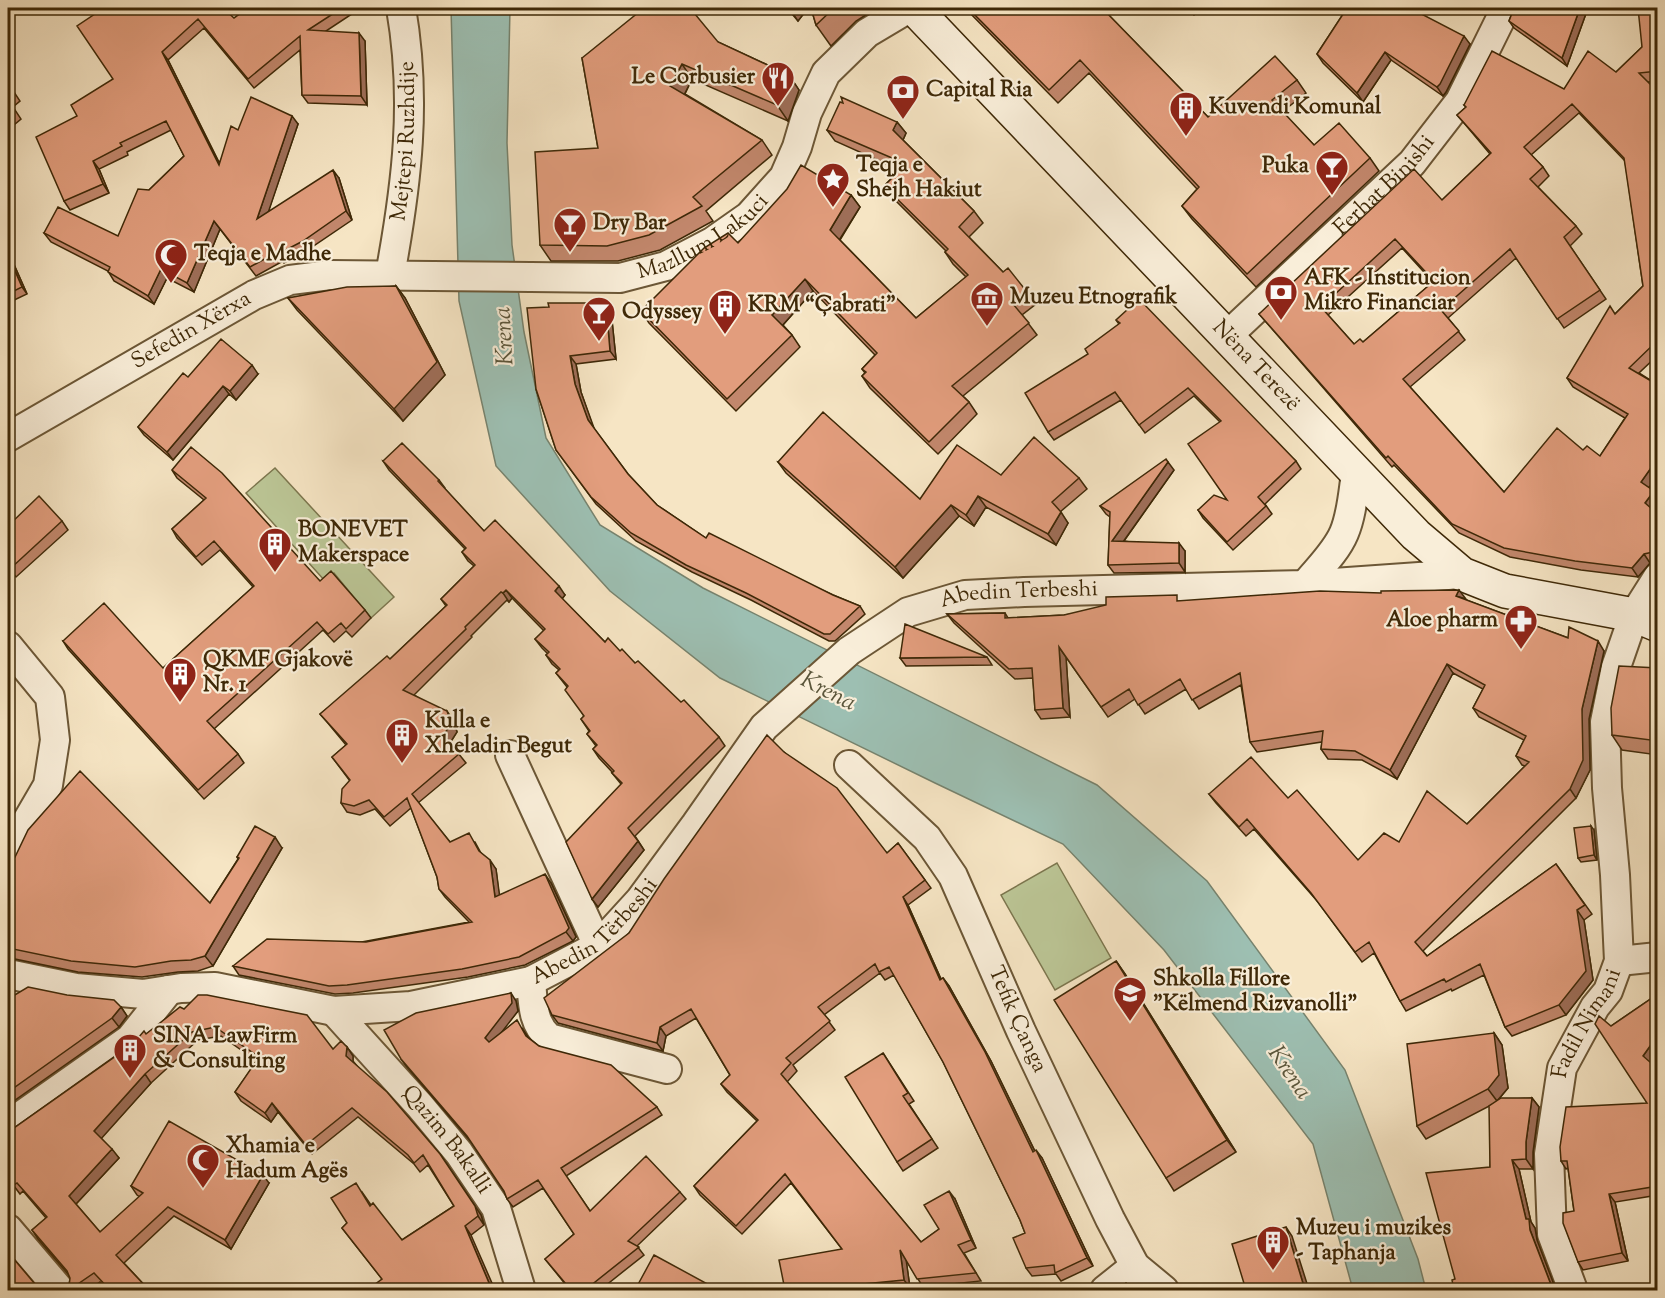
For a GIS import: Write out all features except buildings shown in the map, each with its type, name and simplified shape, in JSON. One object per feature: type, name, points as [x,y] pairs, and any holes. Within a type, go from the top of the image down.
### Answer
[{"type":"main road","name":"Nëna Terezë","points":[[912,8],[1416,536],[1462,574],[1504,591],[1646,620]]},
{"type":"street","name":"Mejtepi Ruzhdije","points":[[390,275],[403,204],[410,131],[408,47],[401,8]]},
{"type":"street","name":"Mazllum Lakuci","points":[[390,275],[455,278],[620,278],[666,266],[712,242],[749,216],[784,177],[797,147],[807,113],[826,73],[867,33],[912,8]]},
{"type":"street","name":"Ferhat Binishi","points":[[1227,336],[1412,164],[1460,101],[1506,8]]},
{"type":"street","name":"Sefedin Xërxa","points":[[8,436],[254,295],[290,280],[330,275],[390,275]]},
{"type":"street","points":[[1305,585],[1344,534],[1350,516],[1356,473]]},
{"type":"street","name":"Abedin Terbeshi","points":[[773,718],[849,651],[908,612],[965,596],[1024,592],[1305,585],[1462,574]]},
{"type":"street","name":"Fadil Nimani","points":[[1573,1290],[1552,1234],[1551,1143],[1562,1068],[1595,1007],[1608,991],[1619,961],[1615,875],[1607,788],[1605,722],[1616,668],[1646,620],[1658,577]]},
{"type":"street","points":[[8,646],[50,697],[55,740],[48,785],[8,860]]},
{"type":"street","name":"Abedin Tërbeshi","points":[[334,1011],[411,1006],[531,981],[598,946],[640,900],[764,727],[773,718]]},
{"type":"street","points":[[510,755],[598,946]]},
{"type":"street","name":"Tefik Çanga","points":[[849,765],[927,838],[953,876],[1031,1052],[1110,1220],[1135,1266],[1164,1290]]},
{"type":"street","points":[[1619,961],[1658,957]]},
{"type":"street","points":[[8,974],[76,988],[143,994],[215,987],[334,1011]]},
{"type":"street","points":[[531,981],[536,1021],[539,1028],[549,1038],[667,1069]]},
{"type":"street","points":[[8,1125],[130,1038],[169,990]]},
{"type":"street","name":"Qazim Bakalli","points":[[334,1011],[433,1122],[459,1154],[490,1199],[496,1208],[521,1290]]},
{"type":"street","points":[[8,1229],[60,1290]]},
{"type":"street","points":[[1105,1290],[1135,1266]]},
{"type":"green space","points":[[275,468],[394,597],[371,618],[334,573],[325,581],[246,493]]},
{"type":"green space","points":[[1057,863],[1111,958],[1055,990],[1001,895]]},
{"type":"water","name":"Krena","points":[[451,8],[510,8],[507,143],[512,245],[524,332],[546,438],[600,525],[703,588],[1097,785],[1207,881],[1345,1070],[1418,1259],[1426,1290],[1353,1290],[1313,1144],[1164,950],[1063,844],[720,678],[610,591],[496,466],[459,301]]},
{"type":"place","name":"Le Corbusier","points":[[778,107]]},
{"type":"place","name":"Capital Ria","points":[[903,120]]},
{"type":"place","name":"Kuvendi Komunal","points":[[1186,137]]},
{"type":"place","name":"Puka","points":[[1332,196]]},
{"type":"place","name":"Teqja e Shejh Hakiut","points":[[833,208]]},
{"type":"place","name":"Dry Bar","points":[[570,253]]},
{"type":"place","name":"Teqja e Madhe","points":[[171,284]]},
{"type":"place","name":"AFK - Institucion Mikro Financiar","points":[[1281,321]]},
{"type":"place","name":"Muzeu Etnografik","points":[[987,327]]},
{"type":"place","name":"KRM “Çabrati”","points":[[725,335]]},
{"type":"place","name":"Odyssey","points":[[599,342]]},
{"type":"place","name":"BONEVET Makerspace","points":[[275,573]]},
{"type":"place","name":"Aloe pharm","points":[[1521,650]]},
{"type":"place","name":"QKMF Gjakovë Nr. 1","points":[[180,703]]},
{"type":"place","name":"Kulla e Xheladin Begut","points":[[402,764]]},
{"type":"place","name":"Shkolla Fillore \"Këlmend Rizvanolli\"","points":[[1130,1022]]},
{"type":"place","name":"SINA LawFirm & Consulting","points":[[130,1079]]},
{"type":"place","name":"Xhamia e Hadum Agës","points":[[203,1189]]},
{"type":"place","name":"Muzeu i muzikes - Taphanja","points":[[1273,1271]]}]
